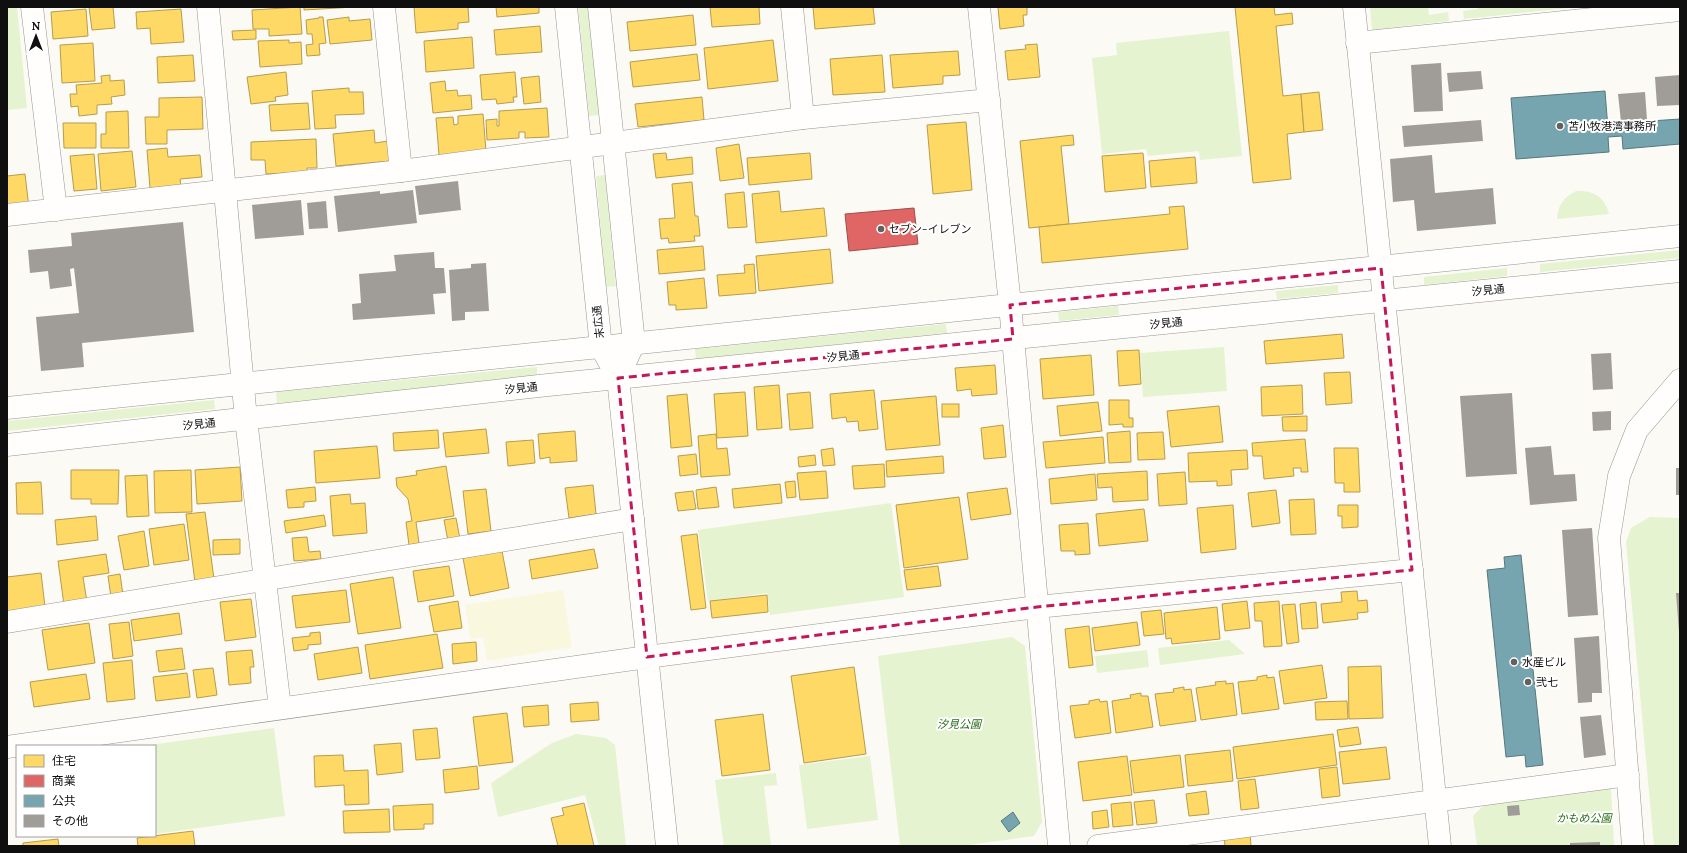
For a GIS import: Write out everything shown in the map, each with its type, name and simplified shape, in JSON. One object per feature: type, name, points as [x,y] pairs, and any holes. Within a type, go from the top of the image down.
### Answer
[{"type":"street","points":[[32,7],[56,210]]},
{"type":"street","points":[[208,7],[242,384],[280,708]]},
{"type":"street","points":[[384,7],[401,171]]},
{"type":"street","name":"末広通","points":[[566,7],[601,347],[618,378]]},
{"type":"street","points":[[599,7],[634,343],[618,378],[667,846]]},
{"type":"street","points":[[792,7],[803,118]]},
{"type":"street","points":[[979,7],[1010,305],[1059,846]]},
{"type":"street","points":[[1354,7],[1440,846]]},
{"type":"street","points":[[1358,43],[1680,10]]},
{"type":"street","points":[[7,215],[225,192],[401,171],[803,118],[989,100]]},
{"type":"street","points":[[7,408],[1381,268],[1680,236]]},
{"type":"street","name":"汐見通","points":[[7,444],[618,378],[1680,271]]},
{"type":"street","points":[[1633,846],[1609,538],[1619,476],[1637,430],[1680,380]]},
{"type":"street","points":[[7,622],[633,519]]},
{"type":"street","points":[[21,745],[648,657],[1037,607],[1412,570]]},
{"type":"street","points":[[1098,846],[1628,775]]},
{"type":"highlighted area","points":[[1381,268],[1412,570],[1037,607],[647,657],[618,378],[1013,339],[1010,305]]},
{"type":"shaded area","points":[[563,590],[572,647],[487,661],[483,637],[470,639],[465,605]]},
{"type":"green space","points":[[7,7],[17,7],[27,108],[7,110]]},
{"type":"green space","points":[[578,7],[588,7],[599,115],[589,116]]},
{"type":"green space","points":[[1370,7],[1428,7],[1429,15],[1448,12],[1449,21],[1372,30]]},
{"type":"green space","points":[[1478,7],[1578,7],[1464,19],[1463,11],[1478,9]]},
{"type":"green space","points":[[1229,31],[1242,156],[1200,160],[1199,151],[1148,156],[1146,149],[1102,154],[1092,58],[1117,55],[1116,43]]},
{"type":"green space","points":[[605,175],[616,286],[606,287],[596,176]]},
{"type":"green space","points":[[1576,191],[1593,193],[1605,203],[1609,214],[1557,219],[1562,202]]},
{"type":"green space","points":[[1680,250],[1680,258],[1540,272],[1540,264]]},
{"type":"green space","points":[[1507,268],[1507,276],[1424,285],[1424,277]]},
{"type":"green space","points":[[1338,285],[1338,293],[1277,299],[1276,291]]},
{"type":"green space","points":[[1118,306],[1119,315],[1059,321],[1058,312]]},
{"type":"green space","points":[[946,324],[947,333],[696,359],[695,349]]},
{"type":"green space","points":[[1224,347],[1227,391],[1143,397],[1140,353]]},
{"type":"green space","points":[[537,367],[537,377],[277,403],[276,392]]},
{"type":"green space","points":[[214,400],[215,409],[7,431],[7,421]]},
{"type":"green space","points":[[891,503],[904,597],[770,615],[767,593],[708,601],[698,530]]},
{"type":"green space","points":[[1650,517],[1680,518],[1680,846],[1654,846],[1626,542],[1631,528]]},
{"type":"green space","name":"汐見公園","points":[[1012,637],[1025,646],[1042,822],[1034,836],[961,846],[900,846],[878,656]]},
{"type":"green space","points":[[1229,640],[1245,654],[1160,665],[1158,648]]},
{"type":"green space","points":[[1147,650],[1149,667],[1097,673],[1095,656]]},
{"type":"green space","points":[[274,728],[285,816],[156,834],[156,745],[149,745]]},
{"type":"green space","points":[[576,734],[606,738],[615,745],[626,846],[599,846],[585,795],[498,817],[491,783],[552,743]]},
{"type":"green space","points":[[870,756],[878,820],[807,829],[799,765]]},
{"type":"green space","points":[[776,773],[777,785],[764,786],[771,846],[724,846],[715,780]]},
{"type":"green space","name":"かもめ公園","points":[[1611,787],[1614,846],[1477,846],[1473,816],[1489,800]]},
{"type":"building: 住宅","points":[[89,7],[113,7],[115,28],[92,30]]},
{"type":"building: 住宅","points":[[300,7],[302,34],[269,36],[269,29],[253,29],[252,10]]},
{"type":"building: 住宅","points":[[304,7],[354,7],[304,10]]},
{"type":"building: 住宅","points":[[414,7],[468,7],[469,22],[458,23],[458,29],[416,33]]},
{"type":"building: 住宅","points":[[496,7],[539,7],[539,13],[497,17]]},
{"type":"building: 住宅","points":[[710,7],[759,7],[760,24],[712,27]]},
{"type":"building: 住宅","points":[[813,7],[873,7],[875,24],[815,29]]},
{"type":"building: 住宅","points":[[998,7],[1027,7],[1027,15],[1023,15],[1024,26],[1000,29]]},
{"type":"building: 住宅","points":[[1235,7],[1274,7],[1275,15],[1292,13],[1293,24],[1276,26],[1283,96],[1301,94],[1304,132],[1287,134],[1291,179],[1253,183]]},
{"type":"building: 住宅","points":[[86,9],[88,36],[53,39],[51,12]]},
{"type":"building: 住宅","points":[[181,9],[184,42],[151,44],[150,28],[137,29],[136,12]]},
{"type":"building: 住宅","points":[[693,15],[696,45],[630,51],[627,22]]},
{"type":"building: 住宅","points":[[323,17],[326,43],[319,44],[320,55],[307,56],[306,45],[313,44],[312,34],[307,34],[306,20]]},
{"type":"building: 住宅","points":[[349,17],[349,21],[370,19],[372,40],[330,44],[327,20]]},
{"type":"building: 住宅","points":[[540,26],[542,52],[496,55],[494,30]]},
{"type":"building: 住宅","points":[[256,30],[256,39],[233,40],[232,31]]},
{"type":"building: 住宅","points":[[472,37],[474,68],[426,72],[424,41]]},
{"type":"building: 住宅","points":[[289,40],[289,43],[301,42],[302,64],[260,67],[258,41]]},
{"type":"building: 住宅","points":[[773,40],[778,81],[708,89],[704,48]]},
{"type":"building: 住宅","points":[[93,43],[95,81],[62,83],[60,45]]},
{"type":"building: 住宅","points":[[1037,44],[1040,77],[1008,80],[1005,51],[1026,49],[1025,45]]},
{"type":"building: 住宅","points":[[958,51],[960,75],[943,76],[943,84],[893,88],[890,55]]},
{"type":"building: 住宅","points":[[697,54],[700,80],[633,87],[630,62]]},
{"type":"building: 住宅","points":[[193,55],[195,81],[158,83],[157,57]]},
{"type":"building: 住宅","points":[[882,55],[885,92],[833,95],[830,59]]},
{"type":"building: 住宅","points":[[286,72],[288,95],[275,97],[276,101],[251,104],[247,77]]},
{"type":"building: 住宅","points":[[515,72],[517,97],[513,97],[514,102],[497,104],[496,99],[482,100],[480,75]]},
{"type":"building: 住宅","points":[[110,75],[110,81],[124,80],[125,95],[111,97],[112,104],[97,105],[97,114],[79,116],[78,106],[71,107],[70,94],[77,94],[76,85],[102,83],[101,76]]},
{"type":"building: 住宅","points":[[539,76],[541,102],[524,104],[521,78]]},
{"type":"building: 住宅","points":[[445,81],[446,91],[457,90],[458,96],[471,95],[472,109],[433,113],[430,83]]},
{"type":"building: 住宅","points":[[349,88],[349,92],[363,92],[364,114],[335,115],[336,128],[315,129],[312,91]]},
{"type":"building: 住宅","points":[[1319,92],[1323,130],[1304,132],[1301,94]]},
{"type":"building: 住宅","points":[[202,97],[203,129],[167,130],[167,144],[146,144],[145,117],[159,117],[159,98]]},
{"type":"building: 住宅","points":[[702,97],[704,120],[638,127],[635,104]]},
{"type":"building: 住宅","points":[[308,103],[310,129],[271,131],[269,105]]},
{"type":"building: 住宅","points":[[547,108],[549,137],[525,138],[525,132],[519,132],[519,138],[487,140],[486,120],[497,119],[497,126],[499,126],[499,111]]},
{"type":"building: 住宅","points":[[128,111],[129,148],[101,148],[101,134],[106,134],[106,112]]},
{"type":"building: 住宅","points":[[483,114],[486,151],[439,155],[436,118],[453,117],[454,125],[458,124],[458,116]]},
{"type":"building: 住宅","points":[[966,122],[972,190],[933,194],[927,125]]},
{"type":"building: 住宅","points":[[63,123],[96,123],[96,148],[64,148]]},
{"type":"building: 住宅","points":[[374,130],[375,143],[388,141],[390,161],[336,166],[333,134]]},
{"type":"building: 住宅","points":[[1073,135],[1074,145],[1061,146],[1069,224],[1029,228],[1020,141]]},
{"type":"building: 住宅","points":[[316,139],[317,168],[307,168],[307,172],[266,174],[265,160],[251,160],[251,142]]},
{"type":"building: 住宅","points":[[739,144],[744,178],[720,181],[716,148]]},
{"type":"building: 住宅","points":[[167,148],[168,157],[200,155],[202,177],[180,179],[181,186],[150,188],[147,150]]},
{"type":"building: 住宅","points":[[132,151],[136,187],[101,191],[98,154]]},
{"type":"building: 住宅","points":[[666,153],[667,160],[692,157],[693,174],[656,178],[653,154]]},
{"type":"building: 住宅","points":[[810,153],[812,179],[749,185],[747,158]]},
{"type":"building: 住宅","points":[[1143,153],[1146,188],[1105,192],[1102,156]]},
{"type":"building: 住宅","points":[[94,154],[97,189],[74,191],[70,156]]},
{"type":"building: 住宅","points":[[1195,157],[1197,183],[1151,187],[1149,161]]},
{"type":"building: 住宅","points":[[25,174],[29,208],[7,210],[7,176]]},
{"type":"building: 住宅","points":[[692,182],[695,216],[698,216],[700,236],[694,236],[695,241],[669,243],[668,238],[661,239],[659,219],[675,218],[672,184]]},
{"type":"building: 住宅","points":[[779,191],[781,212],[824,208],[827,236],[756,243],[752,194]]},
{"type":"building: 住宅","points":[[744,192],[747,227],[728,228],[725,194]]},
{"type":"building: 住宅","points":[[1184,206],[1188,249],[1042,263],[1039,227],[1170,214],[1169,207]]},
{"type":"building: 住宅","points":[[703,246],[705,270],[659,274],[657,250]]},
{"type":"building: 住宅","points":[[830,249],[833,283],[759,291],[756,256]]},
{"type":"building: 住宅","points":[[754,264],[756,293],[719,296],[717,275],[745,273],[744,265]]},
{"type":"building: 住宅","points":[[704,278],[707,308],[676,310],[676,305],[669,305],[667,282]]},
{"type":"building: 住宅","points":[[1342,334],[1344,358],[1266,364],[1264,341]]},
{"type":"building: 住宅","points":[[1139,350],[1141,384],[1119,386],[1117,351]]},
{"type":"building: 住宅","points":[[1091,355],[1094,395],[1043,399],[1040,359]]},
{"type":"building: 住宅","points":[[995,365],[997,394],[972,396],[971,389],[957,391],[955,368]]},
{"type":"building: 住宅","points":[[1350,372],[1352,403],[1326,405],[1324,373]]},
{"type":"building: 住宅","points":[[779,385],[782,428],[757,430],[754,387]]},
{"type":"building: 住宅","points":[[1302,385],[1303,414],[1262,416],[1261,387]]},
{"type":"building: 住宅","points":[[874,390],[878,429],[859,431],[858,421],[847,422],[846,417],[832,419],[830,394]]},
{"type":"building: 住宅","points":[[745,392],[748,436],[717,438],[714,394]]},
{"type":"building: 住宅","points":[[810,392],[813,428],[790,430],[787,394]]},
{"type":"building: 住宅","points":[[687,394],[692,446],[671,448],[667,396]]},
{"type":"building: 住宅","points":[[936,396],[940,445],[886,450],[881,401]]},
{"type":"building: 住宅","points":[[1109,400],[1129,400],[1129,418],[1133,418],[1133,427],[1123,427],[1123,424],[1109,425]]},
{"type":"building: 住宅","points":[[1098,402],[1102,431],[1060,436],[1057,406]]},
{"type":"building: 住宅","points":[[942,404],[959,404],[959,417],[942,417]]},
{"type":"building: 住宅","points":[[1219,406],[1223,442],[1171,447],[1167,411]]},
{"type":"building: 住宅","points":[[1307,416],[1307,431],[1283,431],[1282,417]]},
{"type":"building: 住宅","points":[[1003,425],[1006,457],[984,459],[981,428]]},
{"type":"building: 住宅","points":[[486,429],[489,453],[446,457],[443,433]]},
{"type":"building: 住宅","points":[[438,430],[439,448],[394,451],[393,433]]},
{"type":"building: 住宅","points":[[575,431],[577,461],[550,463],[550,457],[540,459],[538,434]]},
{"type":"building: 住宅","points":[[1130,431],[1131,462],[1109,463],[1107,433]]},
{"type":"building: 住宅","points":[[1163,432],[1165,459],[1138,460],[1137,433]]},
{"type":"building: 住宅","points":[[716,434],[717,449],[727,448],[730,475],[701,477],[698,436]]},
{"type":"building: 住宅","points":[[1103,437],[1105,463],[1046,468],[1043,442]]},
{"type":"building: 住宅","points":[[1305,439],[1308,472],[1301,472],[1301,468],[1293,468],[1294,476],[1264,479],[1262,456],[1253,456],[1252,443]]},
{"type":"building: 住宅","points":[[533,440],[535,463],[508,466],[506,442]]},
{"type":"building: 住宅","points":[[377,446],[380,478],[316,483],[314,451]]},
{"type":"building: 住宅","points":[[833,448],[835,465],[823,466],[821,450]]},
{"type":"building: 住宅","points":[[1334,448],[1358,448],[1360,492],[1344,492],[1344,483],[1335,483]]},
{"type":"building: 住宅","points":[[1247,450],[1248,469],[1231,470],[1232,485],[1217,486],[1217,481],[1189,482],[1188,453]]},
{"type":"building: 住宅","points":[[696,454],[698,474],[680,476],[678,456]]},
{"type":"building: 住宅","points":[[815,455],[816,465],[799,467],[798,457]]},
{"type":"building: 住宅","points":[[943,456],[944,473],[887,477],[886,461]]},
{"type":"building: 住宅","points":[[884,464],[885,487],[854,489],[852,466]]},
{"type":"building: 住宅","points":[[446,466],[454,516],[416,522],[419,543],[409,545],[406,522],[412,521],[408,499],[397,487],[396,478],[417,475],[416,471]]},
{"type":"building: 住宅","points":[[240,467],[242,501],[197,504],[195,470]]},
{"type":"building: 住宅","points":[[71,470],[119,470],[118,504],[91,504],[91,499],[71,499]]},
{"type":"building: 住宅","points":[[191,470],[192,512],[155,513],[154,471]]},
{"type":"building: 住宅","points":[[826,471],[828,498],[800,500],[797,473]]},
{"type":"building: 住宅","points":[[1147,471],[1148,500],[1113,502],[1112,487],[1098,488],[1097,474]]},
{"type":"building: 住宅","points":[[1185,472],[1187,504],[1159,506],[1157,474]]},
{"type":"building: 住宅","points":[[1095,474],[1097,500],[1051,504],[1049,479]]},
{"type":"building: 住宅","points":[[147,475],[149,516],[127,517],[125,476]]},
{"type":"building: 住宅","points":[[795,481],[796,497],[787,498],[785,482]]},
{"type":"building: 住宅","points":[[41,482],[43,514],[17,514],[16,483]]},
{"type":"building: 住宅","points":[[780,484],[782,503],[734,508],[732,489]]},
{"type":"building: 住宅","points":[[593,485],[596,514],[569,518],[565,488]]},
{"type":"building: 住宅","points":[[315,487],[316,501],[304,502],[304,507],[288,508],[286,490]]},
{"type":"building: 住宅","points":[[716,487],[719,507],[698,509],[696,490]]},
{"type":"building: 住宅","points":[[1007,488],[1011,514],[971,520],[967,493]]},
{"type":"building: 住宅","points":[[486,489],[491,531],[468,534],[463,491]]},
{"type":"building: 住宅","points":[[1276,490],[1280,523],[1252,527],[1248,493]]},
{"type":"building: 住宅","points":[[693,491],[696,509],[678,511],[675,493]]},
{"type":"building: 住宅","points":[[350,494],[351,504],[365,503],[367,533],[333,536],[330,496]]},
{"type":"building: 住宅","points":[[959,497],[968,559],[904,568],[896,505]]},
{"type":"building: 住宅","points":[[1314,499],[1316,534],[1291,535],[1289,500]]},
{"type":"building: 住宅","points":[[1233,505],[1236,549],[1201,553],[1197,508]]},
{"type":"building: 住宅","points":[[1338,505],[1358,505],[1358,527],[1342,528],[1342,516],[1338,516]]},
{"type":"building: 住宅","points":[[1144,509],[1148,541],[1099,546],[1096,514]]},
{"type":"building: 住宅","points":[[205,512],[214,579],[195,582],[186,514]]},
{"type":"building: 住宅","points":[[324,515],[326,526],[286,533],[284,521]]},
{"type":"building: 住宅","points":[[96,516],[98,540],[57,545],[55,520]]},
{"type":"building: 住宅","points":[[456,518],[460,539],[448,541],[444,520]]},
{"type":"building: 住宅","points":[[1088,523],[1090,554],[1075,555],[1075,551],[1061,551],[1059,525]]},
{"type":"building: 住宅","points":[[184,524],[189,560],[154,565],[149,529]]},
{"type":"building: 住宅","points":[[144,531],[149,566],[124,570],[118,536]]},
{"type":"building: 住宅","points":[[697,534],[706,608],[691,610],[681,536]]},
{"type":"building: 住宅","points":[[307,537],[309,552],[320,551],[321,559],[294,561],[292,538]]},
{"type":"building: 住宅","points":[[240,539],[240,554],[213,555],[213,540]]},
{"type":"building: 住宅","points":[[594,549],[598,568],[532,579],[529,560]]},
{"type":"building: 住宅","points":[[502,551],[509,588],[470,596],[463,558]]},
{"type":"building: 住宅","points":[[106,554],[109,573],[83,577],[87,602],[64,605],[58,561]]},
{"type":"building: 住宅","points":[[449,566],[454,596],[418,602],[413,571]]},
{"type":"building: 住宅","points":[[938,566],[941,586],[907,590],[904,570]]},
{"type":"building: 住宅","points":[[41,573],[45,607],[7,611],[7,577]]},
{"type":"building: 住宅","points":[[120,574],[123,595],[111,597],[108,576]]},
{"type":"building: 住宅","points":[[393,577],[401,628],[358,634],[350,584]]},
{"type":"building: 住宅","points":[[346,590],[350,622],[296,628],[292,596]]},
{"type":"building: 住宅","points":[[1357,591],[1358,601],[1367,600],[1368,612],[1357,613],[1358,619],[1323,623],[1321,604],[1342,602],[1341,592]]},
{"type":"building: 住宅","points":[[767,595],[768,612],[712,618],[710,601]]},
{"type":"building: 住宅","points":[[251,599],[256,637],[225,641],[220,602]]},
{"type":"building: 住宅","points":[[458,601],[462,628],[434,632],[429,606]]},
{"type":"building: 住宅","points":[[1247,601],[1250,628],[1225,631],[1222,604]]},
{"type":"building: 住宅","points":[[1279,601],[1282,646],[1264,647],[1262,621],[1255,621],[1254,603]]},
{"type":"building: 住宅","points":[[1316,602],[1318,628],[1302,629],[1300,604]]},
{"type":"building: 住宅","points":[[1295,604],[1299,642],[1287,644],[1282,605]]},
{"type":"building: 住宅","points":[[1217,607],[1220,639],[1172,644],[1171,638],[1166,639],[1164,613]]},
{"type":"building: 住宅","points":[[1161,610],[1164,634],[1144,636],[1141,612]]},
{"type":"building: 住宅","points":[[179,613],[182,634],[134,641],[131,620]]},
{"type":"building: 住宅","points":[[129,622],[133,656],[113,659],[109,624]]},
{"type":"building: 住宅","points":[[1137,622],[1140,645],[1095,651],[1092,628]]},
{"type":"building: 住宅","points":[[89,623],[95,663],[48,670],[42,630]]},
{"type":"building: 住宅","points":[[1089,626],[1093,665],[1069,668],[1065,629]]},
{"type":"building: 住宅","points":[[320,632],[321,644],[308,645],[308,649],[294,651],[292,638],[310,636],[310,633]]},
{"type":"building: 住宅","points":[[437,634],[443,668],[370,679],[365,645]]},
{"type":"building: 住宅","points":[[476,642],[477,661],[453,664],[452,644]]},
{"type":"building: 住宅","points":[[358,647],[362,673],[318,680],[314,654]]},
{"type":"building: 住宅","points":[[182,648],[185,669],[159,672],[156,651]]},
{"type":"building: 住宅","points":[[252,650],[254,667],[250,667],[251,683],[229,685],[226,652]]},
{"type":"building: 住宅","points":[[132,660],[135,699],[107,702],[103,663]]},
{"type":"building: 住宅","points":[[1322,665],[1327,698],[1284,704],[1279,671]]},
{"type":"building: 住宅","points":[[1381,666],[1383,718],[1349,719],[1348,667]]},
{"type":"building: 住宅","points":[[854,667],[866,754],[804,763],[791,676]]},
{"type":"building: 住宅","points":[[213,668],[217,695],[197,698],[193,670]]},
{"type":"building: 住宅","points":[[187,673],[190,697],[156,701],[153,677]]},
{"type":"building: 住宅","points":[[86,674],[90,699],[34,707],[30,682]]},
{"type":"building: 住宅","points":[[1267,675],[1267,678],[1274,677],[1279,709],[1242,714],[1238,682],[1257,680],[1257,677]]},
{"type":"building: 住宅","points":[[1226,681],[1226,684],[1233,683],[1237,715],[1201,720],[1196,688],[1216,685],[1215,682]]},
{"type":"building: 住宅","points":[[1184,687],[1184,690],[1191,689],[1196,721],[1160,726],[1155,694],[1174,692],[1173,689]]},
{"type":"building: 住宅","points":[[1141,693],[1141,696],[1148,696],[1153,727],[1116,733],[1112,701],[1131,698],[1130,695]]},
{"type":"building: 住宅","points":[[1099,699],[1100,702],[1107,701],[1111,733],[1075,738],[1070,706],[1089,704],[1089,701]]},
{"type":"building: 住宅","points":[[1347,701],[1348,719],[1316,720],[1315,702]]},
{"type":"building: 住宅","points":[[598,702],[599,720],[571,722],[570,704]]},
{"type":"building: 住宅","points":[[548,705],[549,725],[524,727],[522,707]]},
{"type":"building: 住宅","points":[[507,713],[513,762],[479,766],[473,717]]},
{"type":"building: 住宅","points":[[763,714],[770,770],[722,776],[715,720]]},
{"type":"building: 住宅","points":[[1358,727],[1361,744],[1340,747],[1337,730]]},
{"type":"building: 住宅","points":[[437,728],[440,758],[416,760],[413,730]]},
{"type":"building: 住宅","points":[[1333,734],[1337,765],[1237,779],[1233,747]]},
{"type":"building: 住宅","points":[[401,743],[403,772],[377,775],[374,745]]},
{"type":"building: 住宅","points":[[1386,747],[1390,779],[1343,784],[1339,752]]},
{"type":"building: 住宅","points":[[1230,750],[1233,781],[1188,786],[1185,755]]},
{"type":"building: 住宅","points":[[343,755],[344,771],[368,770],[369,804],[345,805],[344,785],[315,787],[314,756]]},
{"type":"building: 住宅","points":[[1180,755],[1184,787],[1134,793],[1130,761]]},
{"type":"building: 住宅","points":[[1127,756],[1132,795],[1083,801],[1078,762]]},
{"type":"building: 住宅","points":[[477,766],[479,789],[445,793],[443,770]]},
{"type":"building: 住宅","points":[[1337,767],[1340,796],[1322,798],[1319,769]]},
{"type":"building: 住宅","points":[[1255,779],[1259,808],[1241,810],[1238,781]]},
{"type":"building: 住宅","points":[[1206,791],[1209,814],[1189,816],[1186,794]]},
{"type":"building: 住宅","points":[[1154,800],[1157,823],[1137,825],[1134,802]]},
{"type":"building: 住宅","points":[[1131,802],[1133,825],[1113,827],[1111,804]]},
{"type":"building: 住宅","points":[[584,803],[594,846],[558,846],[551,818],[564,815],[562,808]]},
{"type":"building: 住宅","points":[[433,804],[433,824],[424,824],[424,829],[394,830],[393,806]]},
{"type":"building: 住宅","points":[[389,809],[390,832],[344,833],[343,811]]},
{"type":"building: 住宅","points":[[1107,810],[1109,827],[1093,829],[1092,812]]},
{"type":"building: 住宅","points":[[193,831],[195,846],[138,846],[137,838],[156,837],[156,836]]},
{"type":"building: 住宅","points":[[1250,833],[1251,846],[1225,846],[1224,836]]},
{"type":"building: 住宅","points":[[58,839],[59,846],[23,846],[23,843]]},
{"type":"building: 商業","name":"セブン-イレブン","points":[[914,208],[918,244],[849,251],[845,214]]},
{"type":"building: 公共","name":"苫小牧港湾事務所","points":[[1605,91],[1608,129],[1622,128],[1621,123],[1680,119],[1680,144],[1623,149],[1622,136],[1608,137],[1609,152],[1516,159],[1511,98]]},
{"type":"building: 公共","name":"水産ビル","points":[[1521,555],[1543,765],[1526,767],[1525,755],[1506,757],[1487,570],[1505,568],[1504,557]]},
{"type":"building: 公共","points":[[1013,812],[1020,823],[1009,832],[1001,821]]},
{"type":"building: その他","points":[[1441,63],[1443,111],[1414,112],[1411,65]]},
{"type":"building: その他","points":[[1481,71],[1483,89],[1449,92],[1447,73]]},
{"type":"building: その他","points":[[1680,75],[1680,105],[1657,106],[1655,77]]},
{"type":"building: その他","points":[[1645,92],[1647,120],[1621,122],[1618,94]]},
{"type":"building: その他","points":[[1481,120],[1483,141],[1404,147],[1402,126]]},
{"type":"building: その他","points":[[1432,155],[1435,193],[1493,188],[1496,224],[1417,231],[1414,200],[1393,202],[1390,159]]},
{"type":"building: その他","points":[[458,181],[461,210],[419,215],[415,186]]},
{"type":"building: その他","points":[[413,190],[417,223],[338,232],[334,196],[380,191],[380,194]]},
{"type":"building: その他","points":[[301,200],[304,235],[255,239],[252,205]]},
{"type":"building: その他","points":[[326,201],[328,228],[309,229],[307,203]]},
{"type":"building: その他","points":[[183,222],[194,332],[82,343],[84,367],[41,371],[36,317],[79,313],[74,268],[70,269],[72,286],[50,289],[48,271],[30,273],[28,250],[72,246],[71,233]]},
{"type":"building: その他","points":[[434,252],[435,268],[444,268],[446,293],[433,294],[435,314],[353,320],[352,304],[361,303],[359,274],[396,271],[394,255]]},
{"type":"building: その他","points":[[486,263],[489,311],[465,312],[465,320],[452,321],[449,270],[471,268],[471,264]]},
{"type":"building: その他","points":[[1611,353],[1613,389],[1593,390],[1591,354]]},
{"type":"building: その他","points":[[1512,393],[1517,474],[1466,477],[1460,396]]},
{"type":"building: その他","points":[[1611,411],[1611,430],[1593,431],[1592,412]]},
{"type":"building: その他","points":[[1551,446],[1554,475],[1575,474],[1577,501],[1530,505],[1525,448]]},
{"type":"building: その他","points":[[1676,468],[1680,468],[1680,495],[1676,495]]},
{"type":"building: その他","points":[[1592,528],[1598,615],[1568,617],[1562,530]]},
{"type":"building: その他","points":[[1676,593],[1680,593],[1680,632],[1679,632]]},
{"type":"building: その他","points":[[1599,636],[1602,693],[1592,693],[1592,702],[1578,703],[1574,638]]},
{"type":"building: その他","points":[[1601,715],[1606,755],[1584,758],[1580,717]]},
{"type":"building: その他","points":[[1519,805],[1520,815],[1508,816],[1507,806]]},
{"type":"building: その他","points":[[1600,842],[1600,846],[1570,846],[1570,843]]},
{"type":"place","name":"苫小牧港湾事務所","points":[[1560,126]]},
{"type":"place","name":"セブン-イレブン","points":[[881,229]]},
{"type":"place","name":"水産ビル","points":[[1514,662]]},
{"type":"place","name":"弐七","points":[[1528,682]]}]
